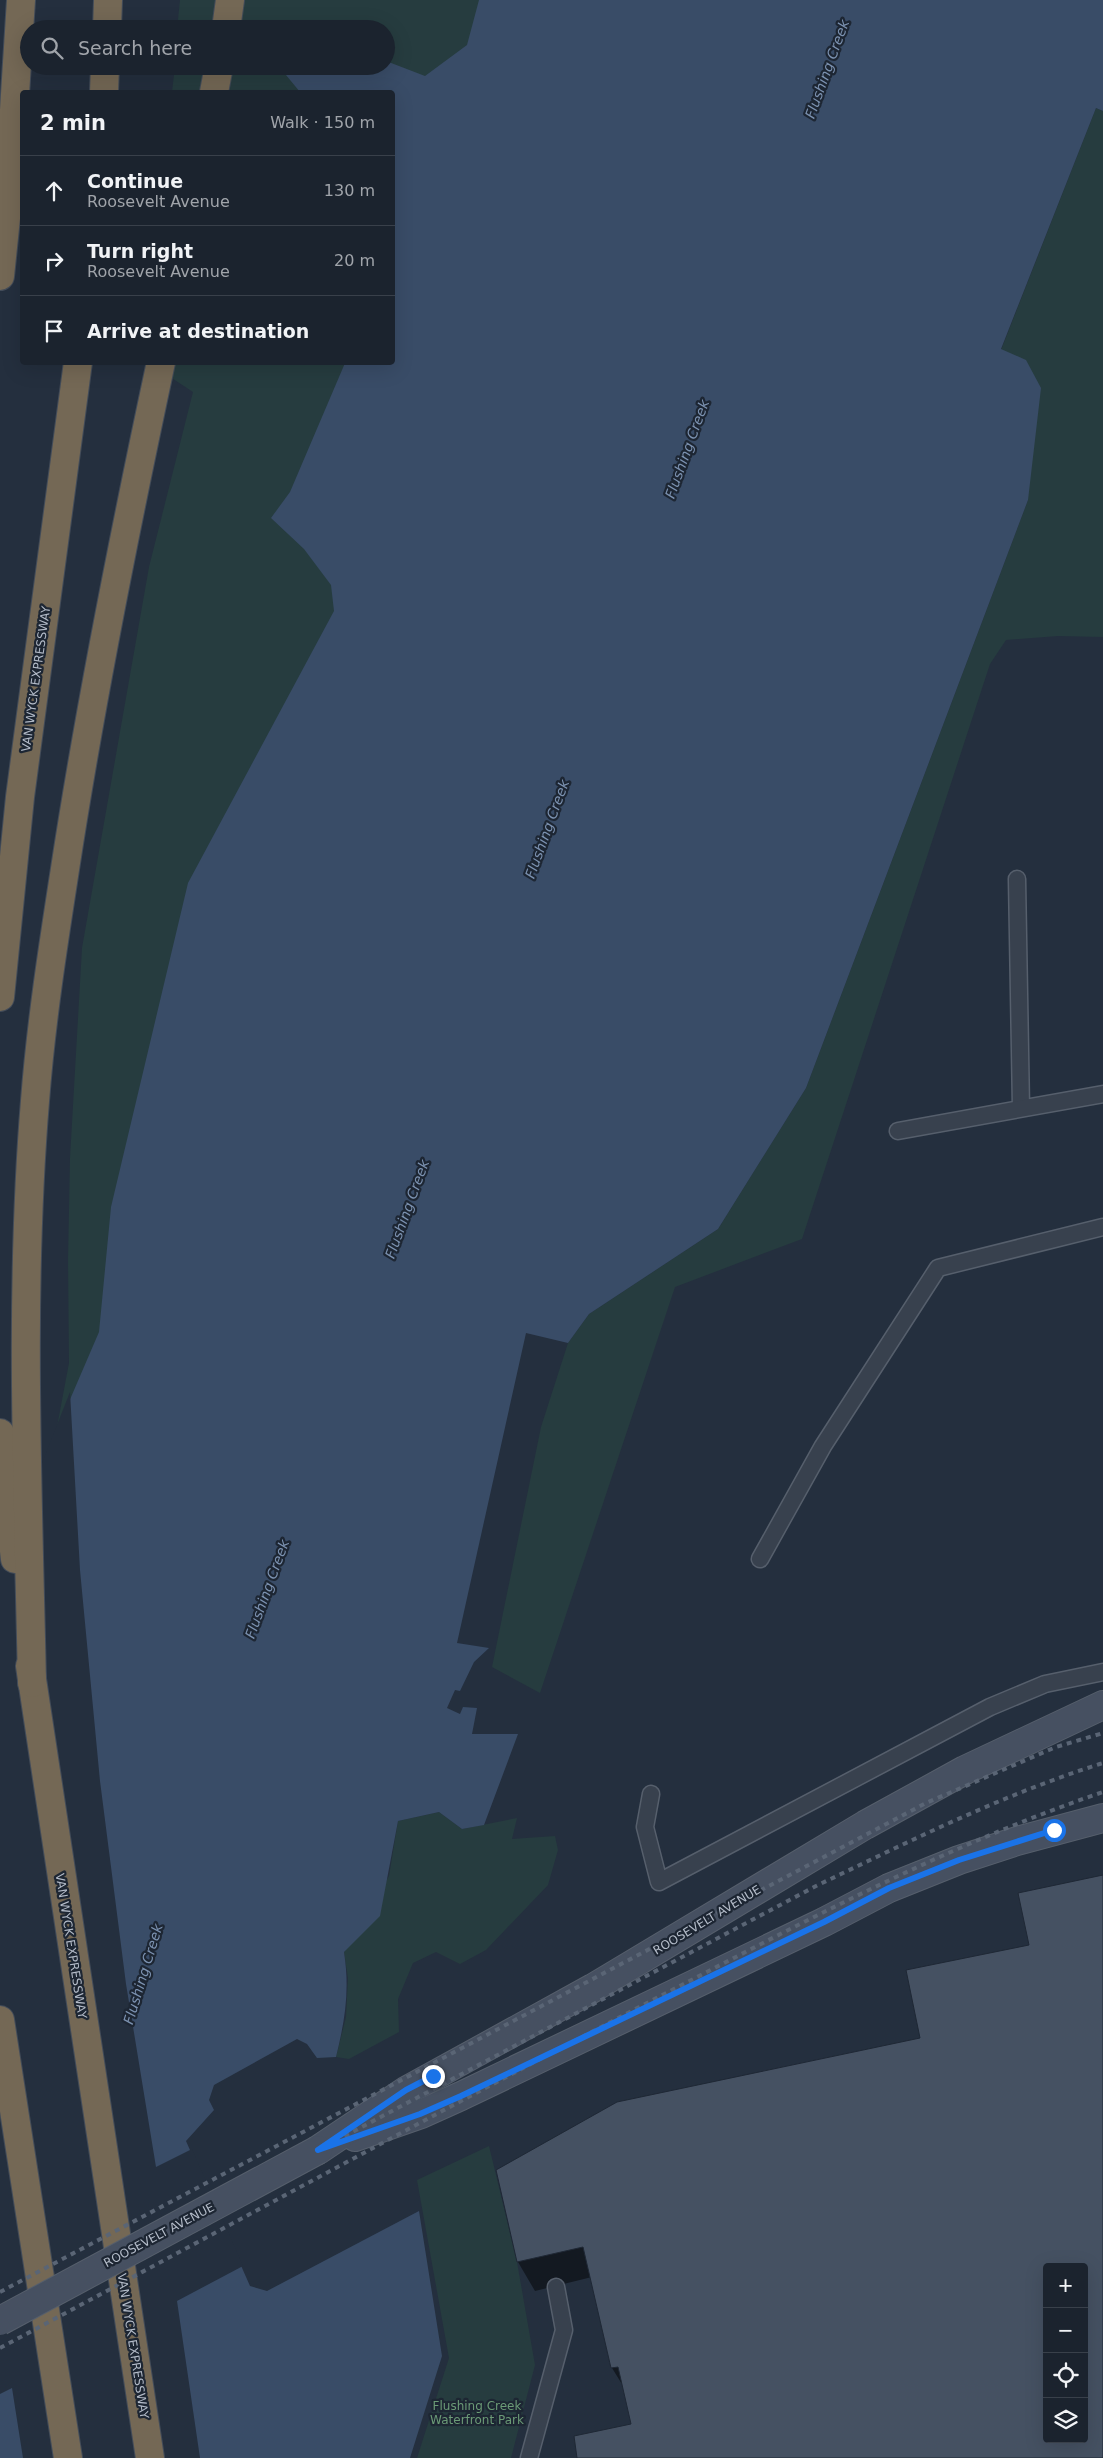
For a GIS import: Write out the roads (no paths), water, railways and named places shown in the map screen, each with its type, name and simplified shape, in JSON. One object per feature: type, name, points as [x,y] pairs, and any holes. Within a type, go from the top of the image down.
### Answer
[{"type":"highway","points":[[0,276],[9,190],[21,0]]},
{"type":"highway","points":[[107,20],[108,0]]},
{"type":"highway","points":[[217,20],[218,0]]},
{"type":"highway","points":[[227,20],[230,0]]},
{"type":"highway","points":[[104,90],[105,75]]},
{"type":"highway","points":[[214,90],[215,75]]},
{"type":"highway","points":[[214,90],[217,75]]},
{"type":"highway","name":"VAN WYCK EXPRESSWAY","points":[[0,997],[20,797],[78,365]]},
{"type":"highway","points":[[32,1683],[26,1260],[39,1051],[53,946],[93,698],[130,504],[160,365]]},
{"type":"highway","name":"VAN WYCK EXPRESSWAY","points":[[0,1433],[32,1683],[150,2458]]},
{"type":"highway","points":[[0,2020],[68,2458]]},
{"type":"main road","name":"ROOSEVELT AVENUE","points":[[0,2320],[318,2150],[406,2090],[593,1988],[865,1825],[965,1770],[1103,1705]]},
{"type":"main road","name":"ROOSEVELT AVENUE","points":[[318,2150],[420,2114],[815,1926],[889,1888],[1016,1840],[1103,1818]]},
{"type":"lane","points":[[1016,879],[1021,1108]]},
{"type":"lane","points":[[898,1131],[1103,1094]]},
{"type":"lane","points":[[760,1559],[823,1446],[938,1268],[1103,1227]]},
{"type":"lane","points":[[650,1794],[645,1827],[659,1882],[990,1707],[1045,1684],[1103,1672]]},
{"type":"lane","points":[[529,2458],[564,2330],[556,2287]]},
{"type":"water","name":"Flushing Creek","points":[[479,0],[1103,0],[1103,111],[1096,108],[1001,349],[1026,360],[1041,388],[1028,500],[806,1088],[718,1229],[589,1314],[568,1343],[526,1333],[457,1643],[489,1648],[474,1662],[460,1691],[455,1690],[447,1708],[460,1714],[463,1707],[477,1708],[472,1734],[518,1734],[484,1825],[462,1829],[439,1812],[398,1821],[380,1916],[344,1952],[347,1980],[346,2005],[336,2057],[317,2058],[307,2044],[297,2039],[214,2085],[209,2100],[214,2110],[186,2141],[250,2286],[267,2291],[419,2211],[442,2356],[410,2458],[0,2458],[0,1577],[56,1432],[99,1332],[111,1207],[188,883],[334,611],[331,585],[304,549],[271,518],[290,492],[344,365],[395,365],[395,90],[298,90],[286,75],[395,75],[395,64],[425,76],[467,45]]},
{"type":"railway","points":[[0,2292],[926,1803],[1056,1747],[1103,1733]]},
{"type":"railway","points":[[0,2319],[816,1886],[922,1835],[993,1804],[1066,1775],[1103,1763]]},
{"type":"railway","points":[[0,2348],[485,2088],[815,1917],[928,1862],[1044,1813],[1103,1792]]},
{"type":"park label","name":"Flushing Creek Waterfront Park","points":[[477,2413]]}]
